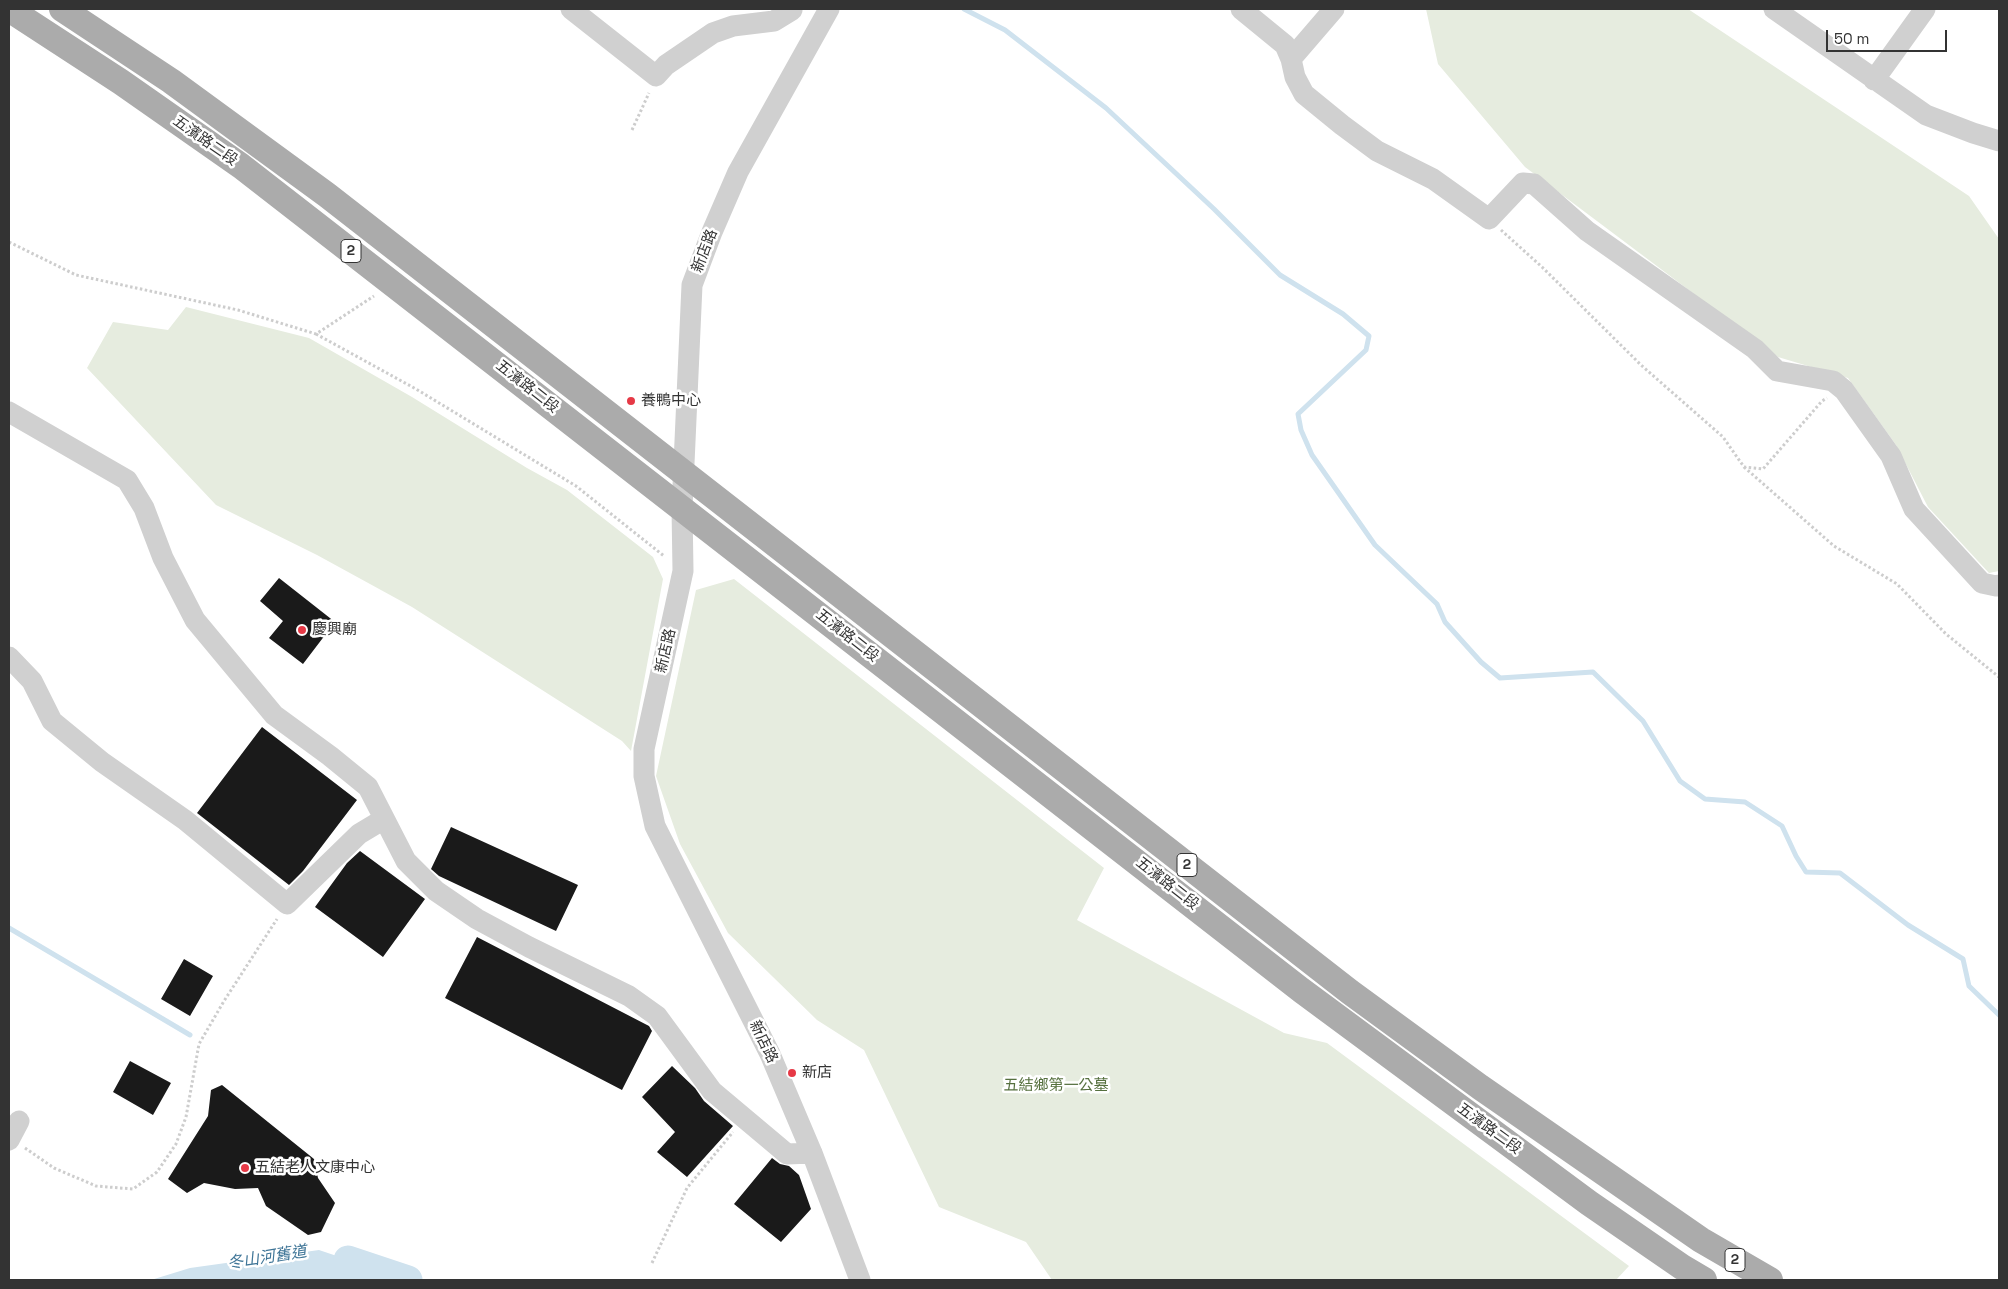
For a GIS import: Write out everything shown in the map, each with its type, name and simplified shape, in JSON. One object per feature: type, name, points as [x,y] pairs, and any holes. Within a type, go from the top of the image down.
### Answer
[{"type":"main road","name":"五濱路二段","points":[[9,9],[121,82],[240,166],[1301,990],[1582,1198],[1677,1274]]},
{"type":"main road","name":"五濱路二段","points":[[62,9],[171,81],[327,195],[1350,992],[1480,1088],[1701,1240]]},
{"type":"main road","points":[[1677,1274],[1701,1240]]},
{"type":"main road","name":"2","points":[[1701,1240],[1770,1280]]},
{"type":"main road","name":"2","points":[[1677,1274],[1704,1280]]},
{"type":"street","points":[[571,9],[656,76],[666,65],[714,33],[733,26],[774,21],[791,9],[823,18]]},
{"type":"street","points":[[1241,9],[1285,45],[1291,59],[1295,77],[1304,94],[1377,151],[1433,179],[1489,219],[1523,183],[1534,184],[1587,231],[1755,349],[1777,371],[1834,382],[1844,390],[1892,456],[1914,510],[1982,583],[1999,585]]},
{"type":"street","points":[[1291,59],[1334,9]]},
{"type":"street","points":[[1774,9],[1926,115],[1973,134],[1999,141]]},
{"type":"street","points":[[1874,80],[1925,9]]},
{"type":"street","name":"新店路","points":[[823,18],[738,172],[692,284],[682,508],[683,571],[644,749],[644,776],[655,826],[770,1054],[812,1153],[860,1280]]},
{"type":"street","points":[[9,412],[127,480],[144,508],[163,558],[195,620],[274,715],[330,756],[368,787],[406,861],[436,891],[477,919],[629,996],[657,1016],[712,1091],[787,1154],[812,1153]]},
{"type":"street","points":[[9,657],[32,681],[52,721],[102,762],[185,820],[288,904],[359,834],[384,819]]},
{"type":"street","points":[[9,1140],[19,1121]]},
{"type":"path","points":[[632,130],[656,76]]},
{"type":"path","points":[[1489,219],[1635,359],[1723,437],[1744,467],[1834,546],[1897,584],[1946,634],[1999,677]]},
{"type":"path","points":[[9,242],[76,275],[238,310],[316,334],[416,389],[576,486],[683,571]]},
{"type":"path","points":[[316,334],[393,284]]},
{"type":"path","points":[[1744,467],[1763,469],[1822,401],[1844,390]]},
{"type":"path","points":[[19,1121],[22,1145],[54,1168],[96,1186],[133,1189],[157,1172],[176,1144],[186,1117],[199,1044],[224,1001],[288,904]]},
{"type":"path","points":[[652,1263],[687,1188],[745,1118]]},
{"type":"green space","points":[[1426,9],[1688,9],[1969,196],[1999,239],[1999,571],[1989,573],[1928,507],[1896,445],[1848,378],[1778,357],[1525,167],[1438,64]]},
{"type":"green space","points":[[186,307],[309,338],[567,490],[653,557],[663,579],[631,751],[622,741],[412,607],[317,555],[216,505],[87,368],[113,322],[168,330]]},
{"type":"green space","name":"五結鄉第一公墓","points":[[734,579],[1104,868],[1077,920],[1284,1033],[1327,1043],[1629,1266],[1616,1280],[1052,1280],[1026,1242],[939,1207],[864,1050],[817,1020],[728,933],[680,844],[656,776],[696,590]]},
{"type":"water","points":[[319,1250],[408,1280],[151,1280],[190,1268]]},
{"type":"building","name":"慶興廟","points":[[279,578],[335,622],[303,664],[269,638],[283,621],[260,601]]},
{"type":"building","points":[[262,727],[357,800],[303,871],[289,885],[197,813]]},
{"type":"building","points":[[451,827],[578,885],[556,931],[439,876],[431,869]]},
{"type":"building","points":[[360,851],[425,899],[383,957],[315,907],[347,863]]},
{"type":"building","points":[[477,937],[649,1026],[652,1031],[622,1090],[445,998]]},
{"type":"building","points":[[184,959],[213,976],[190,1016],[161,999]]},
{"type":"building","points":[[130,1061],[171,1083],[153,1115],[113,1092]]},
{"type":"building","points":[[672,1066],[695,1088],[704,1101],[733,1126],[687,1177],[657,1152],[675,1132],[642,1097]]},
{"type":"building","name":"五結老人文康中心","points":[[222,1085],[314,1159],[318,1178],[335,1203],[321,1232],[308,1235],[266,1206],[258,1188],[235,1189],[204,1183],[187,1193],[168,1179],[208,1116],[211,1090]]},
{"type":"building","points":[[772,1158],[780,1164],[789,1166],[799,1175],[811,1209],[781,1242],[734,1204]]},
{"type":"waterway","points":[[964,9],[1005,30],[1106,108],[1214,209],[1280,275],[1343,314],[1369,336],[1366,350],[1298,414],[1301,430],[1312,455],[1375,545],[1437,604],[1445,622],[1481,662],[1500,678],[1593,672],[1643,721],[1680,781],[1705,799],[1745,802],[1782,826],[1806,872],[1840,873],[1908,925],[1963,959],[1969,986],[1999,1015]]},
{"type":"waterway","points":[[9,928],[190,1035]]},
{"type":"waterway","name":"冬山河舊道","points":[[348,1260],[408,1280]]},
{"type":"place","name":"養鴨中心","points":[[631,401]]},
{"type":"place","name":"慶興廟","points":[[302,630]]},
{"type":"place","name":"新店","points":[[792,1073]]},
{"type":"place","name":"五結老人文康中心","points":[[245,1168]]}]
